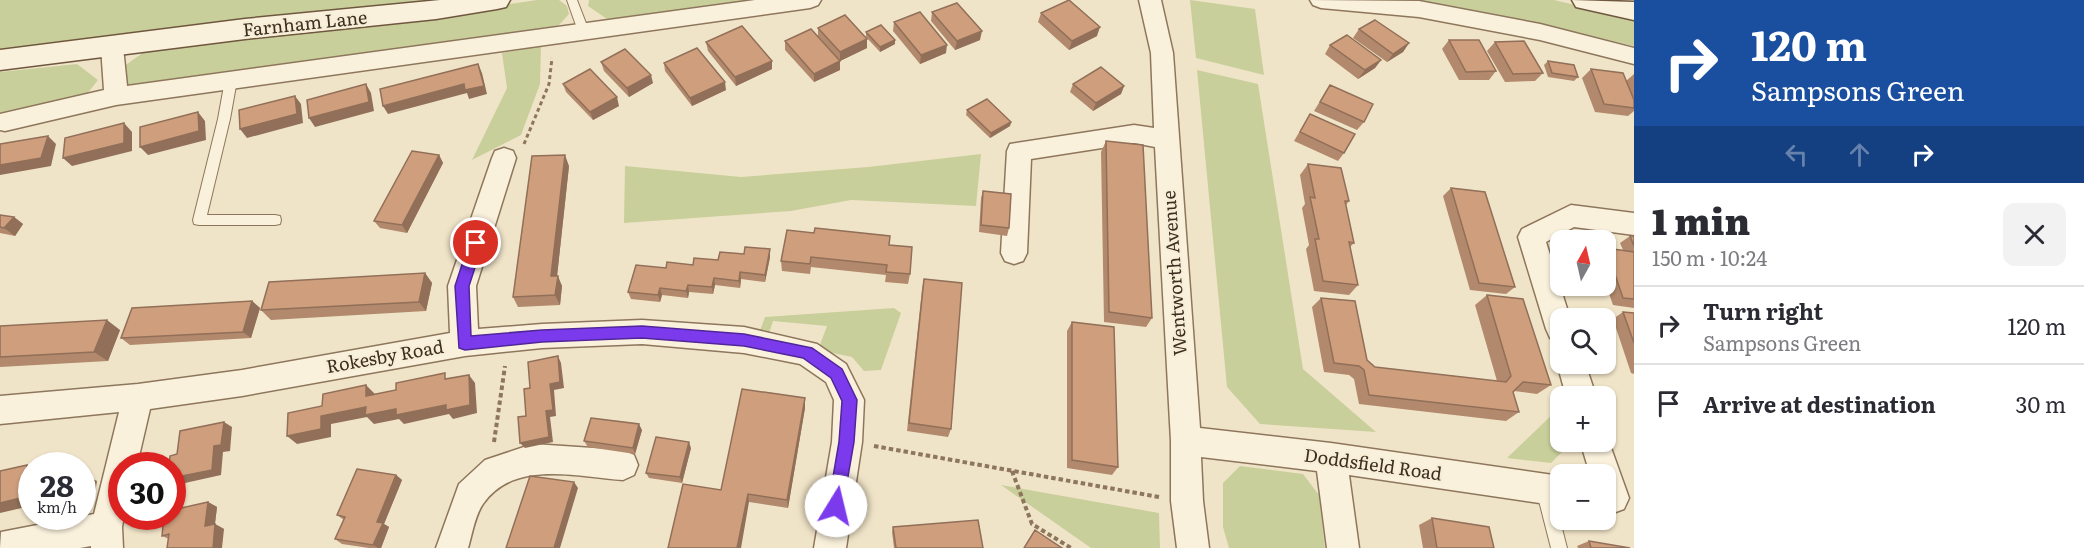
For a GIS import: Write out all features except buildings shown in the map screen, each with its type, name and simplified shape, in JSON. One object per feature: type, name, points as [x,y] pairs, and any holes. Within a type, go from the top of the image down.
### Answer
[{"type":"street","name":"Farnham Lane","points":[[0,60],[245,29],[436,10],[497,0]]},
{"type":"street","points":[[5,122],[116,96],[810,0]]},
{"type":"street","name":"Wentworth Avenue","points":[[1150,0],[1162,53],[1186,441],[1187,501],[1192,548]]},
{"type":"street","points":[[1321,0],[1419,9],[1540,32],[1634,56]]},
{"type":"street","points":[[1585,0],[1634,11]]},
{"type":"street","points":[[112,47],[116,96]]},
{"type":"street","points":[[1014,253],[1018,151],[1134,134],[1167,139]]},
{"type":"street","points":[[465,343],[462,286],[504,158]]},
{"type":"street","points":[[1553,308],[1531,237],[1571,216],[1634,224]]},
{"type":"street","name":"Rokesby Road","points":[[0,410],[138,397],[242,383],[465,343],[642,332],[744,340],[807,353],[836,373],[849,400],[847,442],[830,548]]},
{"type":"street","points":[[1,548],[106,538],[138,397]]},
{"type":"street","name":"Doddsfield Road","points":[[1186,441],[1331,458],[1550,490]]},
{"type":"street","points":[[1599,452],[1617,498]]},
{"type":"street","points":[[1331,458],[1343,548]]},
{"type":"street","points":[[452,548],[470,495],[495,470],[533,459],[623,465]]},
{"type":"lane","points":[[572,0],[583,31]]},
{"type":"lane","points":[[231,80],[224,119],[199,220],[275,220]]},
{"type":"lane","points":[[1557,530],[1559,548]]},
{"type":"path","points":[[504,158],[525,142],[549,84],[552,56],[548,37]]},
{"type":"path","points":[[495,470],[492,456],[510,339]]},
{"type":"path","points":[[847,442],[1187,501]]},
{"type":"path","points":[[1012,470],[1032,524],[1071,548]]},
{"type":"green space","points":[[0,0],[475,0],[0,53]]},
{"type":"green space","points":[[537,0],[559,0],[567,6],[569,14],[559,25],[547,29],[154,86],[127,84],[123,67],[148,49],[427,16]]},
{"type":"green space","points":[[589,0],[775,0],[625,23],[607,19],[588,6]]},
{"type":"green space","points":[[1190,0],[1255,9],[1264,75],[1196,58]]},
{"type":"green space","points":[[1398,0],[1554,0],[1634,19],[1634,46],[1528,22]]},
{"type":"green space","points":[[541,46],[540,84],[521,135],[472,160],[507,88],[502,53]]},
{"type":"green space","points":[[77,64],[98,80],[83,99],[0,119],[0,72]]},
{"type":"green space","points":[[1197,70],[1258,84],[1303,369],[1376,432],[1260,424],[1227,387]]},
{"type":"green space","points":[[981,154],[976,206],[851,200],[791,211],[624,223],[625,166],[741,177],[868,167]]},
{"type":"green space","points":[[894,308],[901,313],[881,370],[864,371],[852,357],[818,350],[827,326],[773,321],[766,343],[756,342],[765,317]]},
{"type":"green space","points":[[1550,417],[1550,452],[1562,452],[1551,463],[1507,458]]},
{"type":"green space","points":[[1240,466],[1303,474],[1319,495],[1325,548],[1229,548],[1223,527],[1223,483]]},
{"type":"green space","points":[[1001,485],[1159,513],[1160,548],[1091,548]]},
{"type":"route","points":[[476,243],[462,286],[465,343],[542,336],[642,332],[744,340],[807,353],[836,373],[849,400],[847,442],[836,506]]}]
